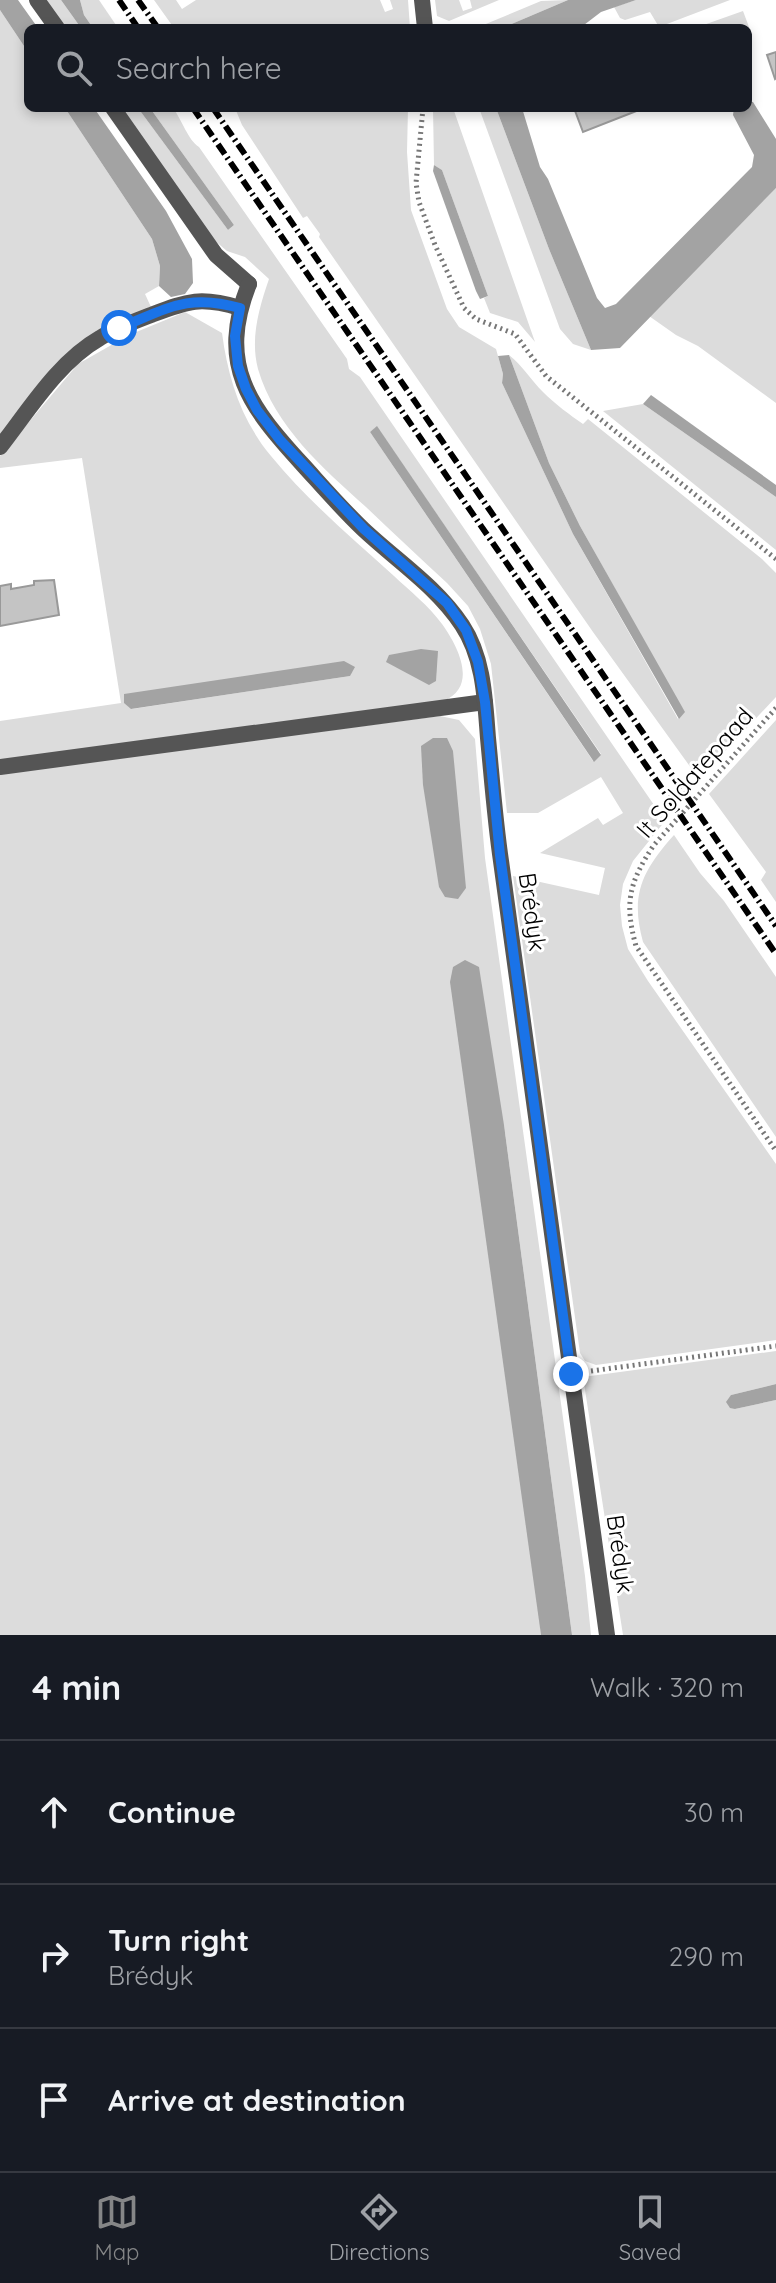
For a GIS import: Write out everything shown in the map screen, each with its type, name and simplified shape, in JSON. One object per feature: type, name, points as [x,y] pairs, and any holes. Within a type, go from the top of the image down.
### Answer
[{"type":"street","points":[[37,0],[54,24]]},
{"type":"street","points":[[422,0],[425,24]]},
{"type":"street","name":"Brédyk","points":[[116,112],[216,255],[249,284],[240,308],[235,336],[238,366],[257,410],[280,440],[364,529],[447,603],[466,630],[478,662],[485,702],[500,855],[607,1635]]},
{"type":"street","points":[[0,447],[50,384],[77,355],[98,339],[143,318],[199,300],[240,308]]},
{"type":"street","points":[[0,767],[485,702]]},
{"type":"path","points":[[423,112],[416,183],[419,202],[464,308],[476,319],[515,334],[546,376],[776,559]]},
{"type":"path","name":"It Soldatepaad","points":[[776,708],[654,845],[631,886],[628,905],[636,946],[648,966],[776,1151]]},
{"type":"path","points":[[571,1374],[776,1346]]},
{"type":"shaded area","points":[[0,0],[18,0],[35,24],[24,24],[24,46],[0,10]]},
{"type":"shaded area","points":[[46,0],[61,0],[78,24],[62,24]]},
{"type":"shaded area","points":[[61,0],[80,0],[90,24],[78,24]]},
{"type":"shaded area","points":[[80,0],[99,0],[115,24],[90,24]]},
{"type":"shaded area","points":[[154,0],[176,0],[182,9],[196,0],[380,0],[385,12],[393,9],[390,0],[408,0],[410,24],[171,24]]},
{"type":"shaded area","points":[[435,0],[459,0],[463,11],[472,8],[470,0],[499,0],[449,21],[437,16]]},
{"type":"shaded area","points":[[568,0],[511,24],[486,24],[541,1]]},
{"type":"shaded area","points":[[568,0],[636,0],[601,12],[585,24],[511,24]]},
{"type":"shaded area","points":[[636,0],[730,0],[667,24],[657,24],[650,12],[625,20],[620,18],[614,7]]},
{"type":"shaded area","points":[[0,10],[24,46],[24,112],[68,112],[152,239],[160,266],[159,286],[145,294],[151,307],[92,337],[0,436]]},
{"type":"shaded area","points":[[743,11],[748,24],[706,24]]},
{"type":"shaded area","points":[[753,102],[776,139],[776,188],[620,348],[591,350],[498,112],[523,112],[540,167],[548,179],[597,298],[605,308],[616,304],[752,167],[754,155],[733,112],[752,112]]},
{"type":"shaded area","points":[[68,112],[97,112],[166,211],[192,259],[193,283],[185,294],[171,297],[159,286],[160,266],[152,239]]},
{"type":"shaded area","points":[[124,112],[141,112],[228,230],[234,225],[153,112],[175,112],[347,359],[349,369],[360,377],[665,821],[633,861],[623,884],[620,905],[622,926],[628,949],[648,981],[776,1164],[776,1340],[596,1365],[585,1361],[580,1353],[513,876],[599,895],[605,868],[540,853],[598,818],[603,825],[623,813],[601,777],[538,813],[507,813],[491,664],[480,629],[468,606],[447,583],[333,477],[288,428],[266,390],[256,358],[257,324],[269,279],[245,257],[227,251],[214,240]],"holes":[[[377,427],[601,754],[593,761],[370,432]]]},
{"type":"shaded area","points":[[141,112],[153,112],[234,225],[228,230]]},
{"type":"shaded area","points":[[237,112],[408,112],[411,210],[447,309],[459,327],[496,349],[503,374],[502,383],[573,534],[678,719],[684,712],[580,526],[549,463],[509,355],[558,405],[583,424],[588,419],[776,573],[776,697],[699,779],[593,632],[319,237],[320,234],[307,216],[303,218]]},
{"type":"shaded area","points":[[433,112],[454,112],[535,342],[518,322],[490,313],[484,298],[488,296],[442,170],[434,165]]},
{"type":"shaded area","points":[[480,112],[498,112],[591,350],[573,344],[560,329]]},
{"type":"shaded area","points":[[434,165],[442,170],[488,296],[480,299],[476,291],[433,171]]},
{"type":"shaded area","points":[[776,188],[776,403],[698,346],[649,316]]},
{"type":"shaded area","points":[[185,312],[222,333],[238,398],[252,428],[271,456],[330,518],[437,617],[448,633],[459,654],[463,676],[454,695],[443,701],[0,760],[0,721],[121,703],[82,458],[0,468],[0,456],[78,364],[129,335]],"holes":[[[350,676],[132,709],[124,702]]]},
{"type":"shaded area","points":[[509,355],[549,463],[580,526],[685,712],[679,719],[573,534],[502,383],[498,356]]},
{"type":"shaded area","points":[[651,395],[776,485],[776,497],[643,404]]},
{"type":"shaded area","points":[[643,404],[776,497],[776,550],[603,411]]},
{"type":"shaded area","points":[[377,426],[601,755],[594,762],[370,432]]},
{"type":"shaded area","points":[[421,649],[438,651],[436,681],[429,685],[386,662],[389,655]]},
{"type":"shaded area","points":[[344,661],[355,667],[350,676],[131,709],[124,703],[124,694]]},
{"type":"shaded area","points":[[440,716],[459,720],[475,739],[485,858],[591,1635],[572,1635],[504,1125],[541,1635],[0,1635],[0,773]]},
{"type":"shaded area","points":[[776,720],[776,902],[761,880],[766,872],[709,794]]},
{"type":"shaded area","points":[[433,738],[447,738],[453,751],[466,888],[458,899],[445,897],[439,887],[423,785],[421,746]]},
{"type":"shaded area","points":[[674,835],[776,977],[776,1137],[643,942],[638,911],[642,884],[654,860]]},
{"type":"shaded area","points":[[465,960],[479,967],[504,1125],[572,1635],[541,1635],[450,982],[453,967]]},
{"type":"shaded area","points":[[776,1351],[776,1384],[731,1395],[735,1409],[776,1400],[776,1635],[623,1635],[583,1377]]},
{"type":"shaded area","points":[[776,1384],[776,1400],[735,1409],[726,1402],[731,1395]]},
{"type":"building","points":[[776,52],[776,78],[775,79],[767,55]]},
{"type":"building","points":[[576,112],[634,112],[583,132]]},
{"type":"building","points":[[54,580],[59,615],[0,626],[0,586],[11,584],[11,589],[34,585],[34,581]]},
{"type":"railway","points":[[119,0],[135,24]]},
{"type":"railway","points":[[138,0],[155,24]]},
{"type":"railway","points":[[196,112],[776,954]]},
{"type":"railway","points":[[216,112],[776,926]]},
{"type":"route","points":[[119,328],[180,304],[199,300],[240,308],[235,336],[238,366],[257,410],[280,440],[364,529],[447,603],[466,630],[478,662],[484,696],[500,855],[571,1374]]}]
